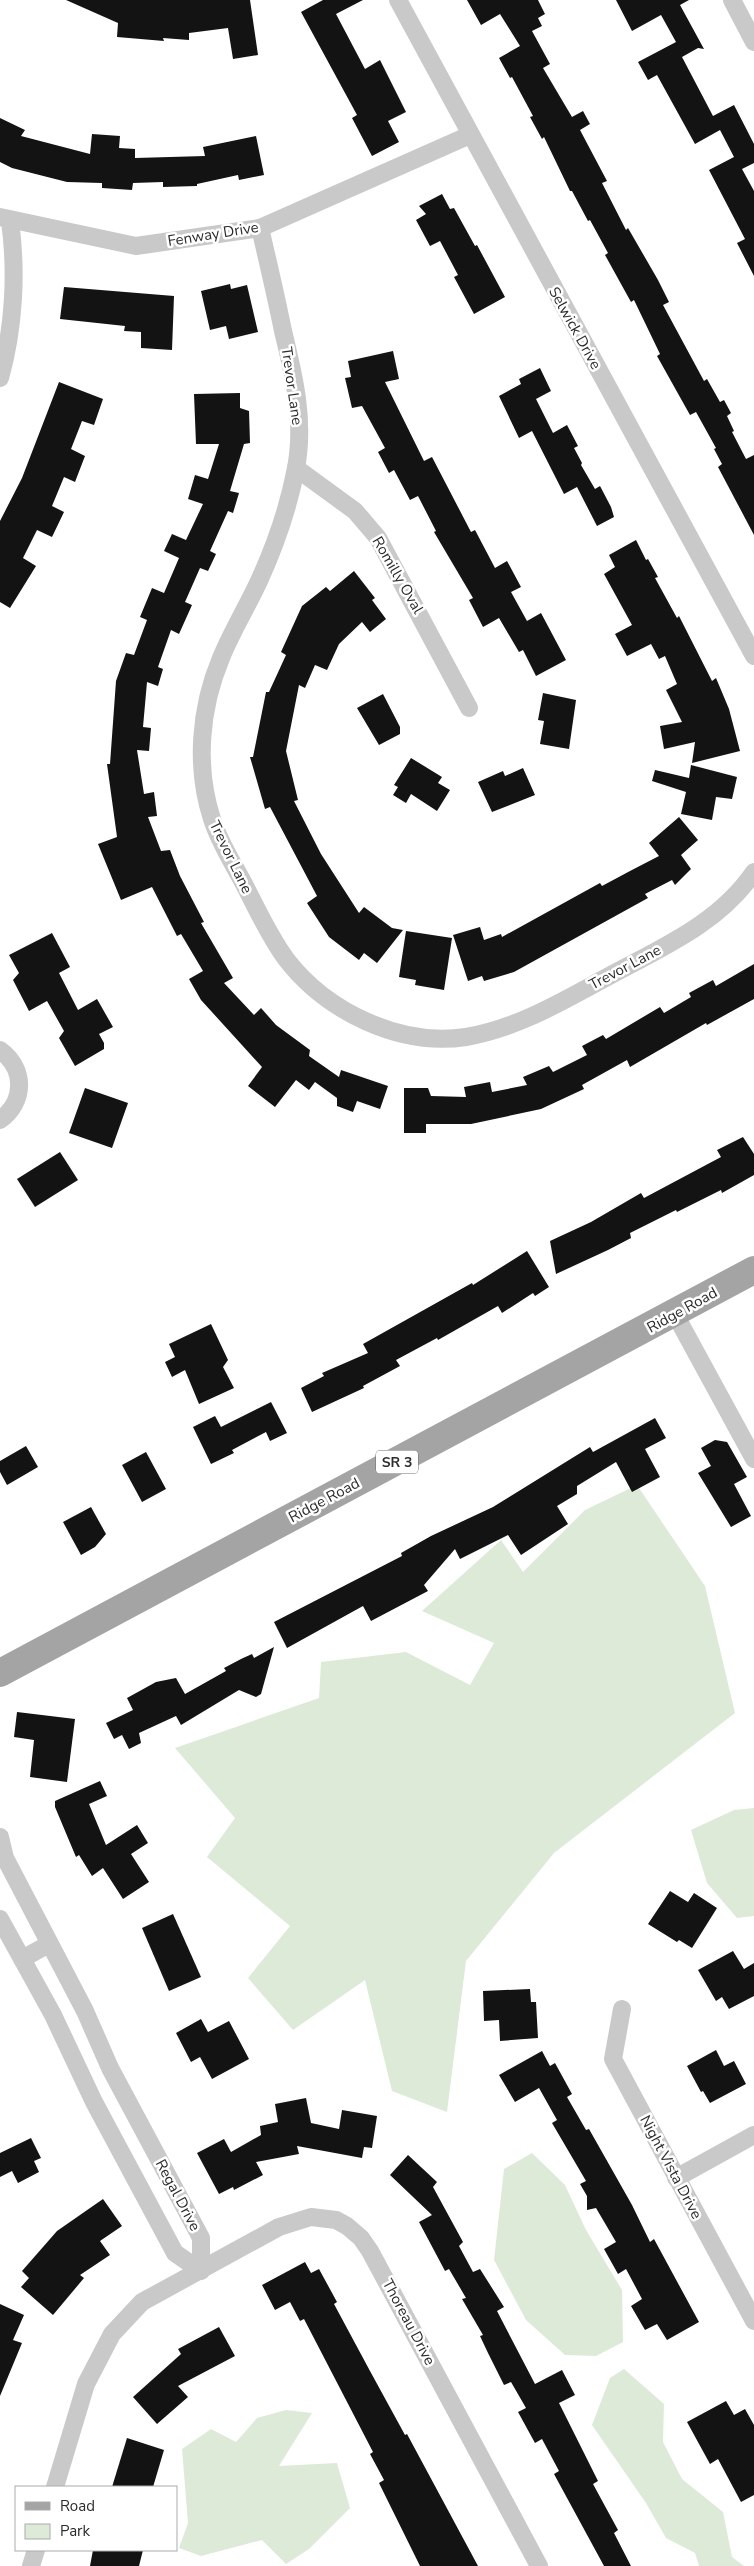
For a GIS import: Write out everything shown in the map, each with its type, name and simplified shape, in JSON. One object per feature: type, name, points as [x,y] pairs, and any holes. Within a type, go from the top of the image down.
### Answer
[{"type":"main road","name":"Ridge Road","points":[[0,1673],[675,1314],[754,1270]]},
{"type":"street","name":"Selwick Drive","points":[[398,0],[754,656]]},
{"type":"street","points":[[732,0],[754,42]]},
{"type":"street","name":"Fenway Drive","points":[[5,219],[136,246],[260,228],[470,135]]},
{"type":"street","points":[[0,378],[9,332],[14,252],[5,219]]},
{"type":"street","name":"Trevor Lane","points":[[260,228],[297,394],[299,445],[296,468],[285,510],[261,578],[221,657],[210,688],[203,720],[202,754],[204,786],[212,819],[266,927],[285,957],[307,983],[349,1013],[384,1028],[413,1036],[464,1037],[498,1030],[530,1019],[691,932],[721,909],[754,872]]},
{"type":"street","name":"Romilly Oval","points":[[296,468],[355,511],[378,538],[469,708]]},
{"type":"street","points":[[0,1050],[16,1066],[20,1078],[20,1091],[16,1104],[9,1114],[0,1120]]},
{"type":"street","points":[[675,1314],[754,1459]]},
{"type":"street","name":"Regal Drive","points":[[0,1837],[5,1858],[85,2012],[110,2068],[201,2238],[201,2271]]},
{"type":"street","name":"Regal Drive","points":[[0,1919],[53,2015],[94,2102],[175,2253],[201,2271]]},
{"type":"street","points":[[22,1959],[49,1944]]},
{"type":"street","name":"Night Vista Drive","points":[[622,2008],[613,2059],[754,2321]]},
{"type":"street","points":[[676,2178],[754,2135]]},
{"type":"street","name":"Thoreau Drive","points":[[55,2486],[86,2384],[112,2334],[142,2302],[279,2227],[311,2217],[336,2220],[354,2232],[370,2251],[539,2566]]},
{"type":"street","points":[[31,2566],[36,2551]]},
{"type":"green space","points":[[637,1485],[705,1586],[735,1713],[554,1853],[466,1961],[447,2112],[392,2091],[365,1980],[293,2030],[248,1978],[290,1926],[207,1857],[235,1818],[175,1748],[319,1698],[321,1662],[406,1652],[470,1685],[494,1643],[422,1611],[501,1540],[523,1572],[585,1510]]},
{"type":"green space","points":[[754,1808],[754,1916],[737,1918],[707,1883],[691,1830],[734,1810]]},
{"type":"green space","points":[[532,2153],[565,2185],[586,2230],[622,2290],[623,2342],[596,2356],[565,2355],[526,2320],[494,2260],[504,2169]]},
{"type":"green space","points":[[624,2369],[664,2404],[663,2442],[682,2479],[723,2512],[732,2557],[744,2566],[699,2566],[695,2553],[666,2538],[646,2503],[592,2425],[610,2378]]},
{"type":"green space","points":[[286,2410],[312,2413],[279,2466],[337,2463],[350,2508],[309,2549],[286,2564],[262,2540],[201,2556],[179,2548],[188,2523],[182,2449],[211,2429],[236,2442],[257,2418]]},
{"type":"building","points":[[66,0],[250,0],[258,55],[233,59],[228,28],[189,33],[189,40],[163,38],[164,41],[117,37],[118,23]]},
{"type":"building","points":[[323,0],[363,0],[336,14],[365,69],[380,60],[406,112],[388,121],[399,142],[372,156],[352,118],[357,115],[301,12]]},
{"type":"building","points":[[467,0],[538,0],[545,14],[538,18],[542,26],[532,31],[550,64],[543,68],[572,117],[583,111],[590,124],[580,130],[607,181],[602,183],[626,230],[628,228],[658,280],[669,302],[663,305],[704,381],[707,379],[720,402],[724,400],[731,413],[727,416],[734,431],[732,432],[746,459],[754,455],[754,535],[718,467],[722,464],[714,449],[716,448],[696,412],[690,415],[657,356],[660,354],[634,300],[631,302],[605,255],[608,253],[590,220],[588,221],[572,191],[570,191],[544,137],[542,139],[530,117],[533,116],[512,77],[510,78],[499,58],[520,46],[500,14],[481,25]]},
{"type":"building","points":[[616,0],[689,0],[680,5],[704,49],[698,48],[682,57],[713,116],[734,105],[754,144],[754,163],[742,169],[754,191],[754,276],[737,243],[745,239],[709,170],[734,157],[720,130],[695,144],[657,75],[648,80],[638,62],[676,42],[661,15],[632,31]]},
{"type":"building","points":[[0,118],[25,130],[21,136],[90,154],[92,134],[120,136],[119,148],[135,149],[135,158],[205,156],[203,147],[256,136],[264,175],[239,180],[238,175],[197,184],[197,186],[163,187],[163,182],[133,183],[132,190],[102,188],[102,183],[67,182],[12,168],[0,162]]},
{"type":"building","points":[[442,194],[450,209],[454,208],[475,246],[477,245],[505,297],[474,314],[454,277],[458,275],[440,241],[430,246],[416,220],[426,214],[419,206]]},
{"type":"building","points":[[230,284],[231,289],[247,285],[258,332],[229,339],[226,326],[210,330],[201,291]]},
{"type":"building","points":[[64,287],[174,296],[172,350],[141,348],[141,332],[124,331],[125,326],[60,319]]},
{"type":"building","points":[[393,351],[399,379],[385,382],[424,461],[432,457],[471,532],[475,530],[495,568],[507,561],[521,587],[511,592],[527,621],[541,613],[566,660],[536,676],[523,650],[519,652],[499,618],[483,627],[469,600],[473,598],[434,532],[436,531],[418,496],[410,500],[394,470],[389,473],[378,452],[385,448],[362,406],[352,408],[345,378],[351,377],[348,361]]},
{"type":"building","points":[[540,368],[551,391],[536,399],[553,433],[567,425],[578,446],[574,448],[582,463],[581,465],[595,489],[600,486],[611,507],[614,517],[597,526],[577,487],[564,494],[532,431],[519,438],[499,396],[521,384],[519,379]]},
{"type":"building","points":[[59,382],[103,399],[94,425],[82,421],[71,449],[85,456],[75,482],[64,477],[52,506],[64,512],[52,537],[37,530],[23,558],[36,566],[10,608],[0,602],[0,521],[22,478]]},
{"type":"building","points":[[240,393],[240,408],[249,411],[250,443],[244,444],[230,491],[239,493],[233,513],[228,511],[210,551],[216,554],[208,571],[200,568],[185,602],[192,605],[179,634],[171,630],[158,667],[163,669],[158,686],[147,682],[143,727],[151,728],[149,751],[137,750],[144,794],[154,792],[157,816],[148,817],[161,851],[170,850],[180,876],[204,922],[201,923],[233,978],[224,983],[254,1015],[261,1008],[276,1025],[310,1050],[309,1056],[339,1077],[341,1070],[388,1086],[380,1109],[357,1101],[353,1112],[337,1106],[337,1098],[315,1082],[309,1090],[296,1080],[275,1107],[248,1086],[262,1067],[201,1000],[189,979],[203,971],[181,934],[177,936],[152,887],[121,900],[98,844],[117,837],[107,764],[110,764],[116,681],[126,653],[134,655],[147,620],[140,617],[152,588],[164,593],[179,558],[164,551],[172,534],[186,540],[203,504],[188,499],[195,475],[208,479],[219,444],[196,444],[194,394]]},
{"type":"building","points":[[636,540],[646,560],[648,559],[658,577],[655,578],[677,618],[679,616],[712,681],[716,678],[729,709],[740,751],[692,763],[695,742],[664,749],[660,726],[682,722],[666,690],[677,684],[665,656],[659,659],[651,644],[627,656],[615,634],[632,625],[604,574],[615,567],[609,555]]},
{"type":"building","points":[[354,571],[375,598],[372,600],[386,619],[370,632],[362,622],[339,644],[327,670],[315,665],[305,688],[299,685],[286,751],[298,800],[294,801],[321,854],[359,913],[364,907],[392,928],[403,930],[377,963],[364,953],[359,960],[329,937],[307,903],[317,896],[270,807],[265,809],[250,757],[253,757],[266,692],[269,692],[286,655],[281,652],[302,606],[326,587],[330,591]]},
{"type":"building","points":[[543,693],[576,700],[569,749],[540,744],[544,721],[538,720]]},
{"type":"building","points":[[383,694],[400,727],[400,734],[379,745],[357,708]]},
{"type":"building","points":[[411,758],[442,777],[438,783],[450,790],[437,811],[411,794],[406,803],[393,795],[398,787],[394,785]]},
{"type":"building","points":[[691,765],[737,777],[732,799],[716,797],[712,820],[681,814],[686,792],[652,781],[655,770],[689,778]]},
{"type":"building","points":[[523,768],[535,795],[492,812],[478,782],[503,771],[505,776]]},
{"type":"building","points":[[679,817],[698,840],[681,855],[691,869],[675,885],[672,880],[645,894],[648,898],[514,972],[484,981],[482,976],[468,981],[453,935],[480,927],[484,940],[501,934],[502,937],[600,883],[602,886],[659,856],[649,843]]},
{"type":"building","points":[[406,931],[452,938],[444,990],[415,985],[416,980],[399,977]]},
{"type":"building","points":[[52,933],[70,967],[59,973],[78,1010],[97,999],[113,1027],[99,1034],[104,1043],[104,1049],[75,1066],[59,1038],[64,1031],[47,1001],[29,1011],[13,980],[19,973],[9,955]]},
{"type":"building","points":[[754,964],[754,999],[707,1025],[706,1023],[630,1067],[627,1060],[582,1085],[584,1089],[541,1109],[471,1124],[426,1124],[426,1133],[404,1133],[404,1088],[428,1088],[431,1096],[466,1097],[464,1087],[490,1082],[492,1092],[527,1085],[523,1077],[549,1066],[553,1072],[587,1055],[582,1046],[603,1035],[606,1039],[660,1007],[664,1013],[691,997],[689,993],[713,980],[716,986]]},
{"type":"building","points":[[85,1088],[128,1103],[112,1148],[69,1133]]},
{"type":"building","points":[[743,1137],[754,1154],[754,1175],[722,1193],[721,1190],[630,1233],[631,1238],[556,1274],[550,1241],[591,1222],[641,1193],[644,1198],[721,1157],[717,1150]]},
{"type":"building","points":[[60,1152],[78,1180],[35,1207],[17,1179]]},
{"type":"building","points":[[527,1251],[549,1287],[535,1296],[533,1293],[502,1313],[498,1306],[438,1340],[437,1338],[396,1360],[400,1366],[363,1386],[364,1388],[312,1412],[301,1388],[324,1376],[322,1373],[368,1353],[363,1344],[472,1283],[473,1285]]},
{"type":"building","points":[[211,1324],[228,1360],[223,1367],[234,1388],[199,1404],[185,1370],[172,1377],[165,1362],[175,1357],[169,1344]]},
{"type":"building","points":[[271,1402],[287,1433],[270,1441],[266,1432],[232,1450],[234,1453],[211,1464],[193,1427],[215,1416],[221,1427]]},
{"type":"building","points":[[655,1418],[666,1438],[645,1449],[660,1477],[632,1492],[616,1462],[577,1486],[577,1494],[557,1506],[568,1524],[521,1555],[508,1535],[460,1559],[455,1549],[424,1585],[428,1591],[371,1621],[363,1606],[287,1648],[274,1622],[402,1556],[401,1553],[431,1536],[493,1507],[590,1447],[593,1452]]},
{"type":"building","points":[[715,1440],[727,1442],[747,1477],[734,1484],[751,1516],[731,1527],[698,1473],[711,1466],[701,1448]]},
{"type":"building","points":[[26,1446],[38,1467],[7,1485],[0,1472],[0,1461]]},
{"type":"building","points":[[146,1452],[166,1489],[142,1502],[122,1465]]},
{"type":"building","points":[[91,1507],[106,1534],[95,1547],[81,1555],[63,1522]]},
{"type":"building","points":[[274,1647],[261,1694],[256,1697],[239,1690],[181,1725],[176,1716],[139,1733],[141,1743],[129,1749],[122,1735],[114,1739],[106,1723],[133,1710],[127,1698],[156,1682],[176,1678],[185,1694],[226,1671],[224,1668],[241,1659],[252,1654],[254,1658]]},
{"type":"building","points":[[17,1712],[75,1719],[67,1782],[30,1777],[34,1740],[14,1737]]},
{"type":"building","points":[[100,1781],[107,1796],[89,1804],[106,1845],[137,1825],[148,1843],[131,1854],[149,1882],[123,1899],[103,1868],[92,1876],[79,1855],[76,1857],[55,1807],[55,1801]]},
{"type":"building","points":[[670,1891],[688,1902],[694,1893],[717,1908],[692,1948],[679,1940],[677,1942],[648,1924]]},
{"type":"building","points":[[173,1914],[201,1977],[169,1991],[142,1928]]},
{"type":"building","points":[[733,1951],[744,1969],[754,1963],[754,1996],[729,2009],[722,1997],[716,2001],[698,1970]]},
{"type":"building","points":[[530,1989],[531,2002],[536,2002],[538,2038],[500,2041],[499,2020],[484,2021],[483,1991]]},
{"type":"building","points":[[201,2019],[208,2032],[229,2021],[249,2059],[212,2079],[200,2057],[191,2062],[176,2033]]},
{"type":"building","points":[[716,2050],[724,2066],[734,2061],[746,2084],[710,2103],[703,2091],[701,2092],[687,2066]]},
{"type":"building","points":[[542,2051],[550,2066],[555,2063],[572,2094],[567,2097],[586,2130],[589,2129],[632,2205],[650,2242],[654,2239],[699,2322],[667,2340],[657,2324],[645,2330],[631,2306],[642,2299],[626,2269],[618,2274],[604,2249],[616,2242],[596,2208],[587,2210],[587,2196],[580,2184],[586,2181],[552,2123],[557,2120],[539,2088],[515,2102],[499,2075]]},
{"type":"building","points":[[306,2098],[311,2123],[339,2129],[342,2110],[377,2116],[372,2148],[364,2147],[362,2158],[297,2146],[299,2154],[256,2162],[263,2175],[234,2190],[233,2187],[219,2194],[197,2153],[224,2139],[231,2152],[261,2135],[260,2126],[278,2122],[275,2104]]},
{"type":"building","points":[[31,2138],[41,2158],[34,2161],[39,2172],[18,2183],[12,2171],[0,2177],[0,2153]]},
{"type":"building","points":[[408,2155],[437,2182],[433,2187],[463,2242],[459,2246],[473,2272],[480,2269],[504,2307],[497,2311],[535,2384],[562,2370],[575,2395],[559,2403],[598,2481],[593,2484],[618,2530],[614,2533],[631,2566],[604,2566],[554,2474],[559,2471],[542,2439],[535,2443],[518,2412],[526,2408],[511,2382],[504,2385],[480,2336],[483,2335],[462,2299],[466,2298],[449,2269],[445,2271],[419,2222],[432,2215],[390,2175]]},
{"type":"building","points":[[103,2199],[122,2226],[100,2241],[110,2255],[80,2275],[84,2278],[53,2315],[21,2287],[29,2278],[22,2271],[57,2231]]},
{"type":"building","points":[[305,2262],[311,2273],[319,2269],[337,2302],[334,2304],[478,2566],[420,2566],[379,2483],[384,2480],[370,2454],[373,2452],[304,2319],[300,2321],[290,2302],[275,2310],[262,2285]]},
{"type":"building","points":[[0,2304],[24,2315],[13,2340],[22,2343],[0,2396]]},
{"type":"building","points":[[219,2327],[235,2356],[178,2386],[188,2397],[157,2424],[133,2397],[181,2354],[178,2349]]},
{"type":"building","points":[[726,2401],[734,2415],[745,2409],[754,2425],[754,2495],[741,2502],[718,2459],[710,2464],[687,2422]]},
{"type":"building","points":[[127,2438],[164,2450],[153,2486],[112,2486]]},
{"type":"building","points":[[93,2551],[143,2551],[139,2566],[90,2566]]}]
